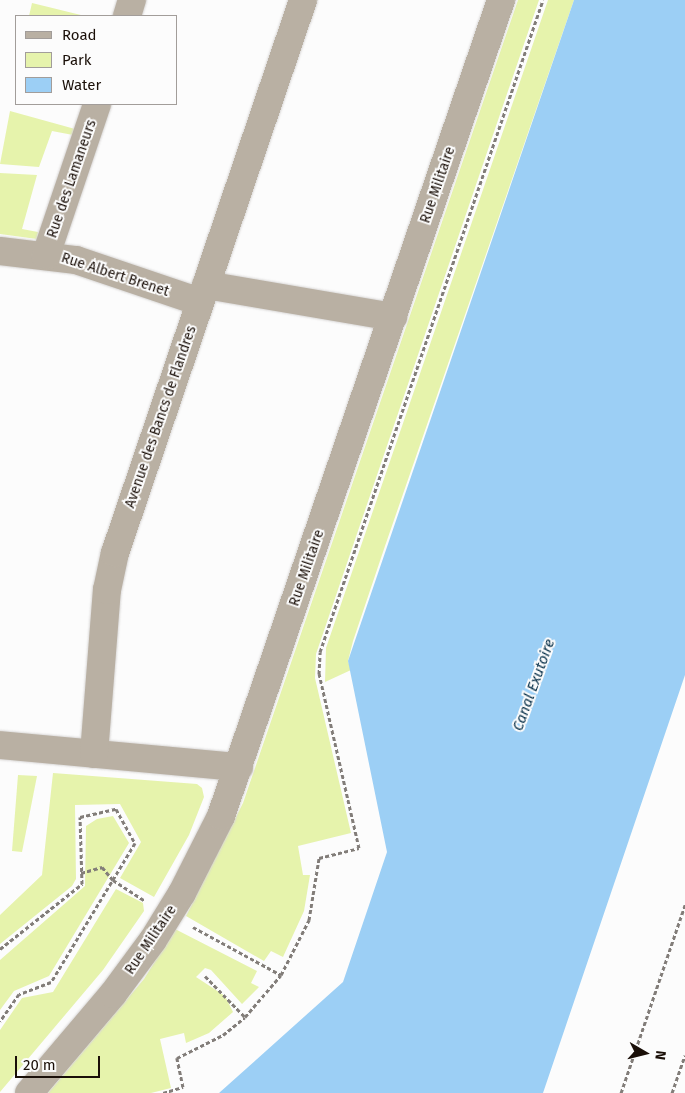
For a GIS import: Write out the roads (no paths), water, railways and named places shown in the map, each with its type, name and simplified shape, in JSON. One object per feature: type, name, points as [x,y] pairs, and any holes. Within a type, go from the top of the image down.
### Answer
[{"type":"street","points":[[127,15],[132,0]]},
{"type":"street","name":"Avenue des Bancs de Flandres","points":[[94,754],[110,572],[303,0]]},
{"type":"street","name":"Rue Militaire","points":[[29,1093],[122,982],[169,914],[216,828],[239,767],[501,0]]},
{"type":"street","name":"Rue des Lamaneurs","points":[[46,255],[97,105]]},
{"type":"street","name":"Rue Albert Brenet","points":[[0,251],[76,260],[203,294],[393,316]]},
{"type":"street","points":[[0,745],[239,767]]},
{"type":"water","name":"Canal Exutoire","points":[[574,0],[685,0],[685,675],[543,1093],[219,1093],[343,982],[387,852],[348,661]]}]
